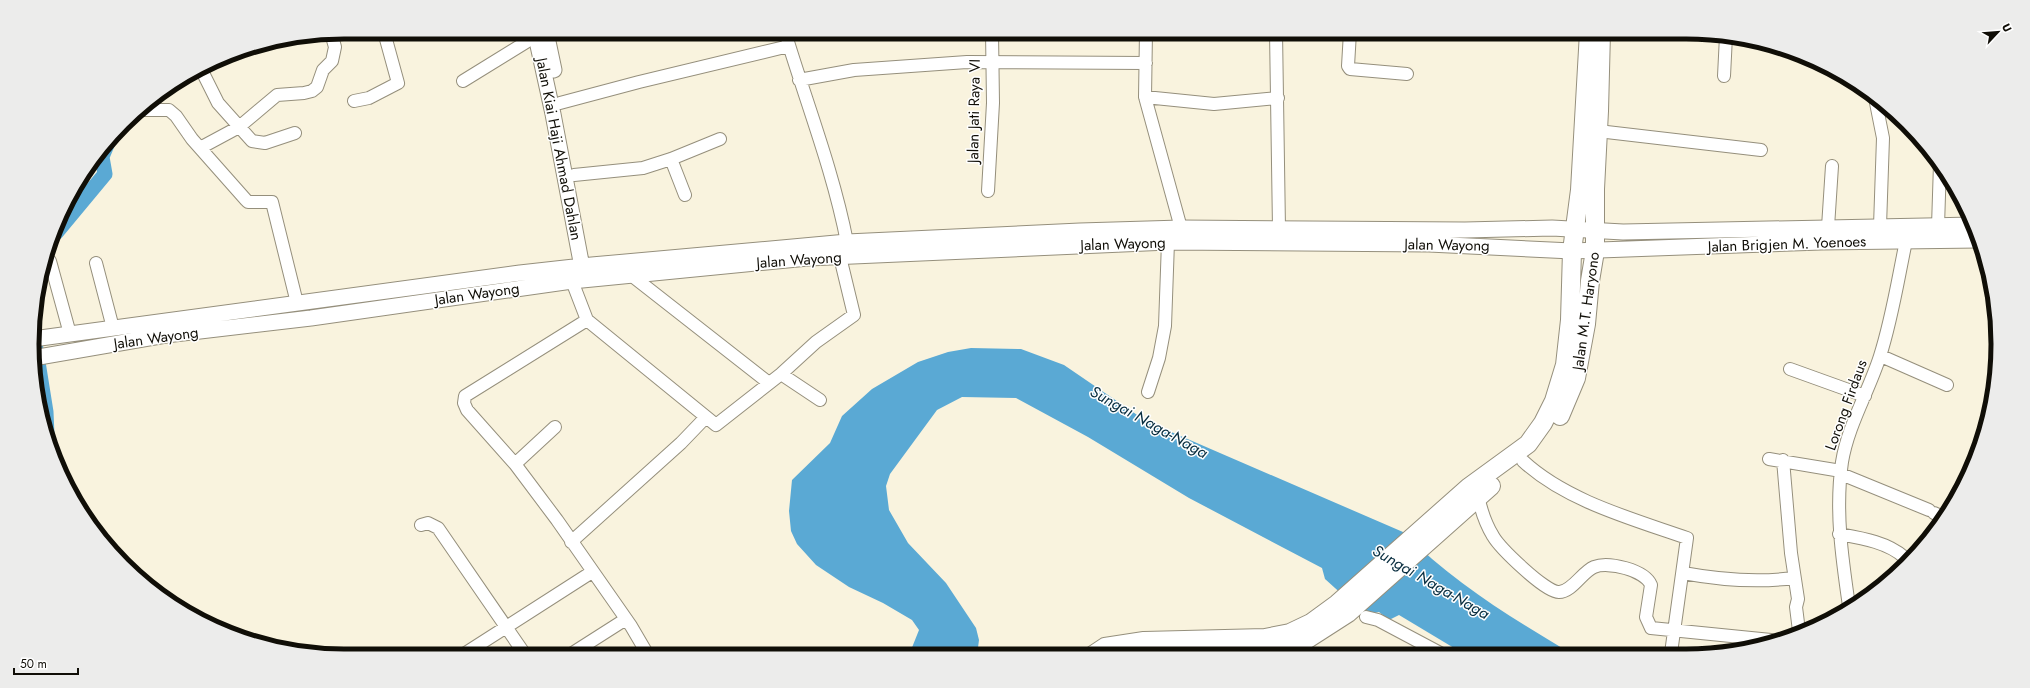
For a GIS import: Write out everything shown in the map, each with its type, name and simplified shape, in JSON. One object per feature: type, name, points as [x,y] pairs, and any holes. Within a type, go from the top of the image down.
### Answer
[{"type":"highway","name":"Jalan M.T. Haryono","points":[[1350,611],[1469,487],[1528,444],[1543,423],[1554,401],[1565,365],[1570,320],[1573,228],[1580,190],[1589,39]]},
{"type":"highway","name":"Jalan M.T. Haryono","points":[[1419,540],[1539,448],[1549,436],[1564,410],[1576,378],[1586,324],[1590,281],[1595,251],[1596,230],[1594,189],[1598,131],[1601,39]]},
{"type":"highway","points":[[1102,649],[1118,644],[1144,641],[1189,649],[1265,638],[1290,632],[1311,623],[1350,611]]},
{"type":"highway","points":[[1279,649],[1306,640],[1350,611]]},
{"type":"main road","name":"Jalan Kiai Haji Ahmad Dahlan","points":[[540,39],[553,114],[586,262]]},
{"type":"main road","name":"Jalan Kiai Haji Ahmad Dahlan","points":[[541,39],[560,104],[574,175],[586,262]]},
{"type":"main road","name":"Jalan Brigjen M. Yoenoes","points":[[1573,228],[1622,232],[1880,226],[1972,239]]},
{"type":"main road","name":"Jalan Brigjen M. Yoenoes","points":[[1572,251],[1906,241],[1968,226]]},
{"type":"main road","name":"Jalan Wayong","points":[[39,338],[401,290],[586,262],[847,242],[1181,228],[1465,230],[1573,228]]},
{"type":"main road","name":"Jalan Wayong","points":[[40,357],[158,336],[311,318],[572,281],[808,258],[977,249],[1168,242],[1429,244],[1572,251]]},
{"type":"main road","points":[[401,290],[403,305]]},
{"type":"street","points":[[354,101],[369,98],[398,83],[386,39]]},
{"type":"street","points":[[463,81],[530,39]]},
{"type":"street","points":[[787,39],[836,192],[847,242]]},
{"type":"street","name":"Jalan Jati Raya VI","points":[[988,191],[993,103],[991,62],[992,39]]},
{"type":"street","points":[[1146,39],[1145,97],[1181,228]]},
{"type":"street","points":[[1276,39],[1279,229]]},
{"type":"street","points":[[1350,39],[1348,66],[1350,69],[1407,74]]},
{"type":"street","points":[[200,148],[239,127],[277,95],[312,91],[316,87],[323,70],[332,60],[335,47],[333,40]]},
{"type":"street","points":[[1724,76],[1726,42]]},
{"type":"street","points":[[560,104],[639,82],[789,46]]},
{"type":"street","points":[[799,80],[854,70],[991,62],[1146,62]]},
{"type":"street","points":[[203,73],[218,103],[252,140],[258,143],[265,143],[295,133]]},
{"type":"street","points":[[1145,97],[1214,104],[1278,98]]},
{"type":"street","points":[[1877,106],[1883,138],[1880,226]]},
{"type":"street","points":[[149,110],[169,110],[176,116],[200,148],[248,202],[273,203],[297,303]]},
{"type":"street","points":[[1598,131],[1761,150]]},
{"type":"street","points":[[574,175],[628,170],[671,159],[720,140]]},
{"type":"street","points":[[671,159],[685,195]]},
{"type":"street","points":[[1828,227],[1832,166]]},
{"type":"street","points":[[1938,233],[1940,175]]},
{"type":"street","name":"Lorong Firdaus","points":[[1848,602],[1839,534],[1841,472],[1847,443],[1880,356],[1906,241]]},
{"type":"street","points":[[1148,392],[1159,358],[1165,326],[1168,242]]},
{"type":"street","points":[[572,281],[587,320],[716,425],[781,374],[816,342],[854,315],[840,257]]},
{"type":"street","points":[[50,261],[70,334]]},
{"type":"street","points":[[96,262],[113,328]]},
{"type":"street","points":[[631,275],[769,383]]},
{"type":"street","points":[[587,320],[464,399],[467,410],[515,464],[626,619],[644,649]]},
{"type":"street","points":[[1880,356],[1947,385]]},
{"type":"street","points":[[1790,370],[1865,396]]},
{"type":"street","points":[[781,374],[820,400]]},
{"type":"street","points":[[571,542],[670,453],[706,417]]},
{"type":"street","points":[[515,464],[555,427]]},
{"type":"street","points":[[1769,459],[1783,460],[1841,472],[1935,513]]},
{"type":"street","points":[[1783,460],[1794,578],[1798,599],[1796,607],[1799,628]]},
{"type":"street","points":[[1523,461],[1535,472],[1572,494],[1639,521],[1688,538],[1672,649]]},
{"type":"street","points":[[1478,496],[1483,517],[1493,536],[1508,555],[1545,586],[1557,593],[1562,592],[1594,567],[1607,566],[1636,571],[1647,579],[1651,585],[1646,617],[1649,626],[1675,632],[1763,639]]},
{"type":"street","points":[[421,526],[428,523],[438,528],[521,649]]},
{"type":"street","points":[[1839,534],[1873,541],[1899,552],[1904,557]]},
{"type":"street","points":[[471,649],[505,626],[592,572]]},
{"type":"street","points":[[1683,574],[1725,580],[1769,581],[1794,578]]},
{"type":"street","points":[[1350,611],[1378,620],[1433,649]]},
{"type":"street","points":[[579,649],[626,619]]},
{"type":"water","name":"Sungai Naga-Naga","points":[[971,348],[1021,349],[1064,365],[1146,421],[1403,532],[1442,567],[1483,598],[1564,649],[1456,649],[1399,615],[1389,620],[1379,612],[1365,615],[1325,579],[1322,568],[1189,498],[1088,437],[1016,398],[962,397],[937,410],[890,474],[886,486],[889,510],[908,543],[946,583],[976,628],[979,640],[978,649],[911,649],[919,630],[912,620],[883,603],[849,587],[816,565],[797,544],[791,531],[789,511],[792,480],[830,443],[842,416],[872,389],[918,362],[948,352]]},
{"type":"waterway","points":[[63,224],[105,174],[102,158]]}]
